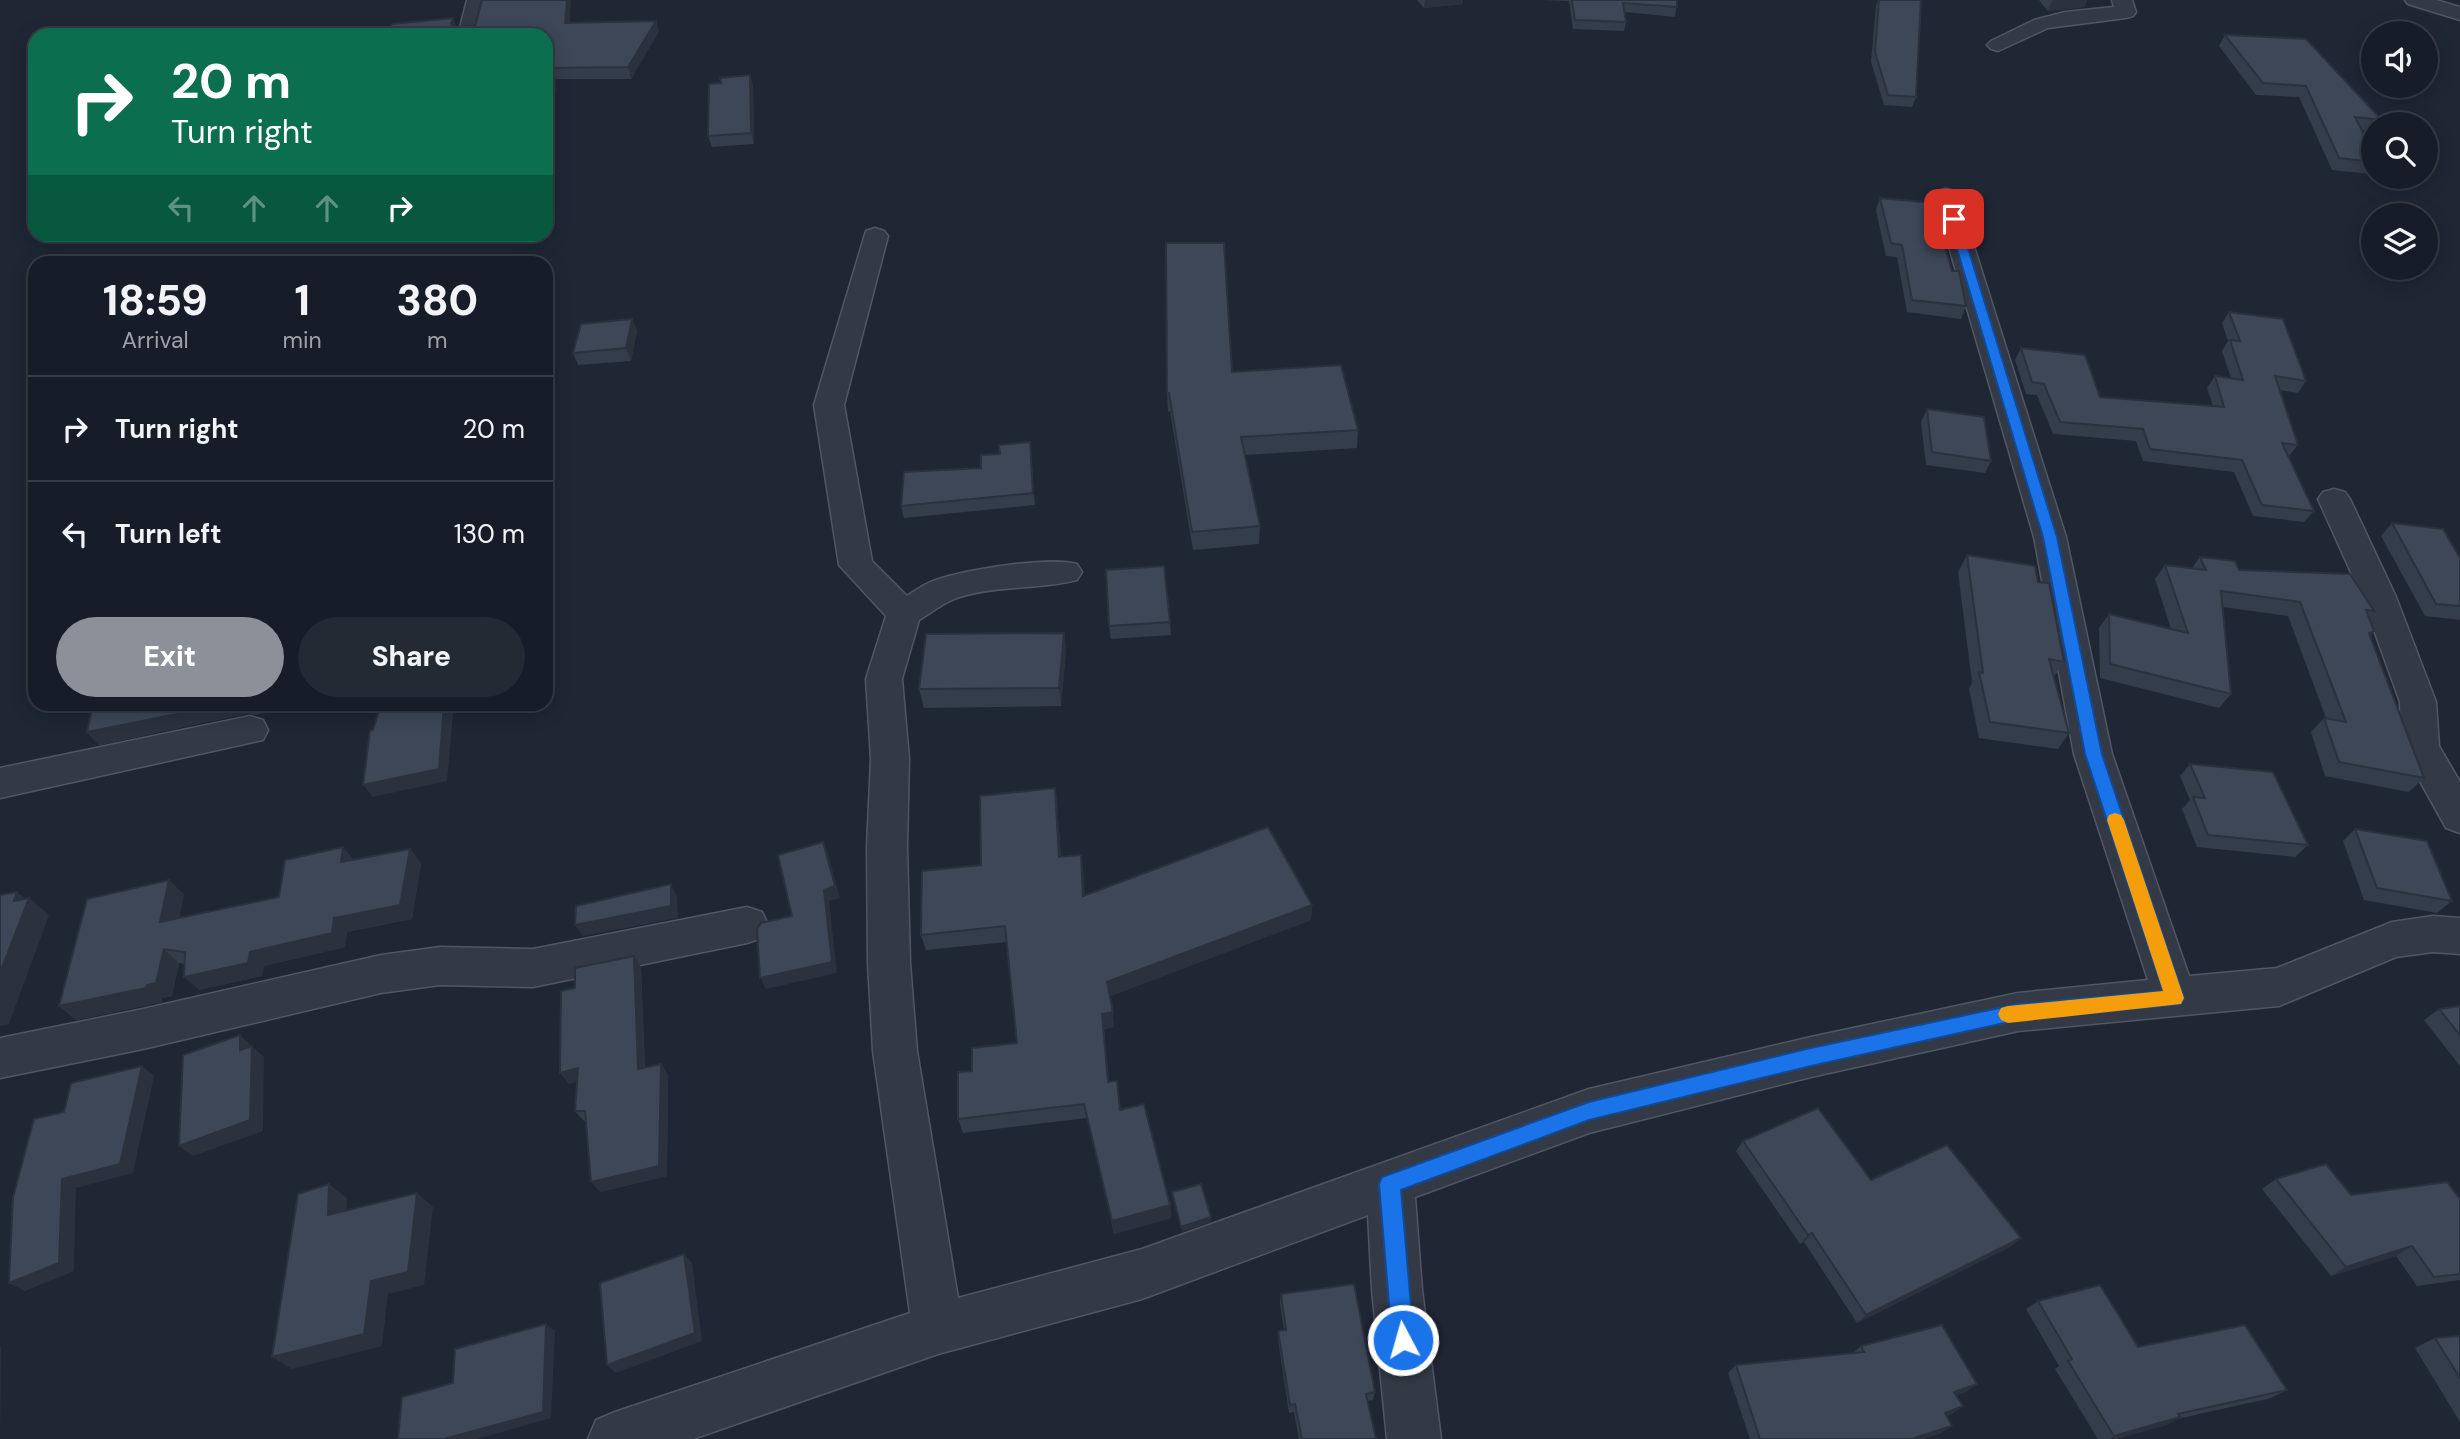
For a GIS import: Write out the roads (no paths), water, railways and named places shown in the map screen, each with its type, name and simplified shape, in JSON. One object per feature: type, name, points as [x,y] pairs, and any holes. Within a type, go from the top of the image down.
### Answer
[{"type":"street","points":[[470,28],[477,0]]},
{"type":"street","points":[[1998,45],[2041,24],[2065,18],[2126,12],[2122,0]]},
{"type":"street","points":[[2415,0],[2460,14]]},
{"type":"street","points":[[1946,196],[2050,537],[2094,754],[2175,998]]},
{"type":"street","points":[[875,236],[829,405],[856,565],[904,613]]},
{"type":"street","points":[[2334,499],[2379,597],[2418,702],[2420,747],[2460,817]]},
{"type":"street","points":[[938,1329],[895,1051],[889,962],[887,847],[890,759],[884,679],[904,613],[945,589],[1010,577],[1065,572]]},
{"type":"street","points":[[0,783],[250,730]]},
{"type":"street","points":[[0,1058],[143,1029],[381,974],[440,966],[533,968],[747,925]]},
{"type":"street","points":[[615,1439],[938,1329],[1142,1275],[1589,1111],[1811,1057],[2018,1012],[2278,987],[2392,940],[2433,934],[2460,936]]},
{"type":"street","points":[[1390,1184],[1397,1290],[1413,1439]]}]
